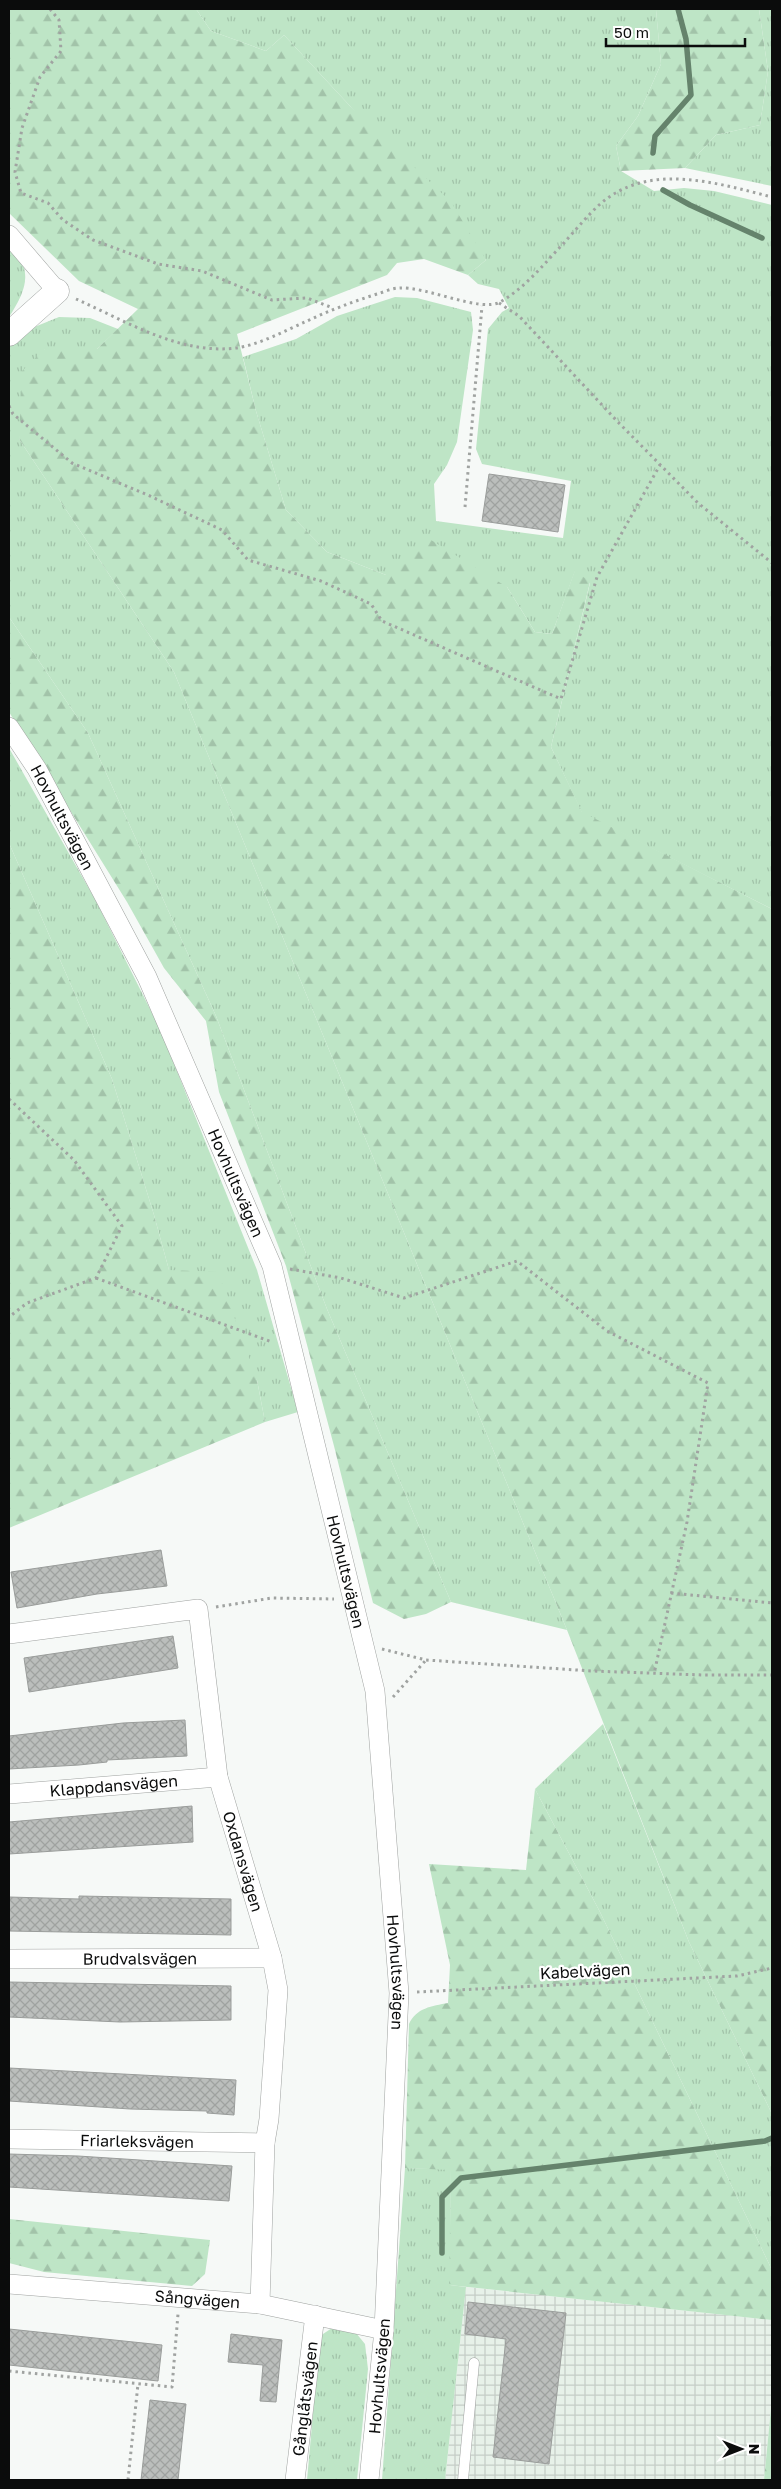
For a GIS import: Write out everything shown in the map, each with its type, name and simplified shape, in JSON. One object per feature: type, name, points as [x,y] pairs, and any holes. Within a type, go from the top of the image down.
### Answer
[{"type":"street","points":[[9,235],[57,291],[9,334]]},
{"type":"street","name":"Hovhultsvägen","points":[[9,727],[37,769],[147,977],[272,1266],[376,1691],[399,1992],[384,2330],[368,2480]]},
{"type":"street","points":[[9,1634],[198,1609]]},
{"type":"street","name":"Oxdansvägen","points":[[198,1609],[218,1777],[272,1958],[278,1990],[269,2119],[265,2143],[260,2304]]},
{"type":"street","name":"Klappdansvägen","points":[[9,1794],[218,1777]]},
{"type":"street","name":"Brudvalsvägen","points":[[9,1959],[272,1958]]},
{"type":"street","name":"Friarleksvägen","points":[[9,2139],[265,2143]]},
{"type":"street","name":"Sångvägen","points":[[9,2284],[260,2304],[384,2330]]},
{"type":"street","name":"Gånglåtsvägen","points":[[296,2480],[315,2315]]},
{"type":"lane","points":[[463,2480],[474,2363]]},
{"type":"path","points":[[50,9],[59,20],[60,51],[40,77],[22,128],[15,172],[21,193],[48,203],[63,220],[93,240],[158,264],[202,271],[272,300],[306,298],[334,308]]},
{"type":"path","points":[[57,291],[130,324],[179,342],[203,349],[238,348],[279,334],[334,308],[398,288],[429,290],[482,306],[499,303],[529,280],[600,204],[627,187],[667,178],[709,181],[772,197]]},
{"type":"path","points":[[499,303],[519,316],[660,466],[698,503],[772,563]]},
{"type":"path","points":[[465,506],[482,306]]},
{"type":"path","points":[[9,406],[13,414],[72,462],[222,530],[248,560],[321,581],[372,604],[382,621],[561,699],[597,578],[660,466]]},
{"type":"path","points":[[9,1099],[74,1160],[122,1226],[96,1278]]},
{"type":"path","points":[[272,1266],[341,1278],[404,1298],[517,1261],[607,1331],[708,1383],[687,1522],[654,1674]]},
{"type":"path","points":[[9,1317],[26,1303],[96,1278],[292,1349]]},
{"type":"path","points":[[671,1593],[772,1603]]},
{"type":"path","points":[[198,1609],[272,1598],[353,1599]]},
{"type":"path","points":[[364,1645],[426,1660],[654,1674],[772,1675]]},
{"type":"path","points":[[377,1716],[426,1660]]},
{"type":"path","name":"Kabelvägen","points":[[399,1992],[737,1976],[772,1968]]},
{"type":"path","points":[[9,2371],[172,2387],[180,2298]]},
{"type":"path","points":[[128,2480],[138,2384]]},
{"type":"shaded area","points":[[466,2287],[772,2320],[772,2398],[764,2480],[445,2480]]},
{"type":"green space","points":[[9,9],[196,9],[211,31],[266,51],[284,35],[350,106],[451,202],[486,260],[468,275],[424,259],[397,263],[387,275],[237,334],[256,411],[286,510],[327,552],[386,575],[431,540],[507,587],[535,632],[552,634],[575,570],[590,582],[551,747],[582,812],[772,909],[772,2114],[689,1942],[567,1630],[174,672],[19,439],[22,371],[45,349],[97,349],[138,309],[79,281],[9,213]]},
{"type":"green space","points":[[196,9],[656,9],[661,64],[638,116],[616,146],[621,171],[654,191],[684,188],[714,191],[772,205],[772,909],[582,813],[551,747],[590,583],[575,571],[552,634],[535,632],[507,587],[386,575],[327,552],[286,510],[256,411],[243,357],[296,339],[337,316],[395,297],[417,298],[471,312],[473,330],[457,442],[447,465],[434,484],[436,521],[563,538],[571,481],[482,464],[476,449],[488,329],[502,312],[509,308],[499,289],[478,284],[468,275],[486,260],[350,106],[284,35],[266,51],[211,31]]},
{"type":"green space","points":[[654,9],[759,9],[768,71],[760,125],[716,135],[685,168],[621,171],[616,146],[638,116],[661,64],[656,10]]},
{"type":"green space","points":[[759,9],[772,9],[772,186],[685,168],[716,135],[760,125],[768,71]]},
{"type":"green space","points":[[9,244],[22,262],[25,280],[24,288],[9,317]]},
{"type":"green space","points":[[59,317],[90,318],[118,329],[97,349],[45,349],[19,439],[174,672],[567,1630],[451,1602],[327,1309],[216,1016],[88,733],[9,617],[9,346],[27,330]]},
{"type":"green space","points":[[9,617],[88,733],[216,1016],[327,1309],[451,1602],[426,1614],[404,1619],[373,1603],[286,1266],[219,1092],[206,1021],[164,968],[127,902],[9,712]]},
{"type":"green space","points":[[9,748],[96,901],[160,1029],[257,1270],[298,1412],[265,1422],[257,1380],[169,1270],[112,1079],[9,843]]},
{"type":"green space","points":[[9,843],[112,1079],[169,1270],[218,1272],[257,1380],[265,1422],[9,1528]]},
{"type":"green space","points":[[603,1724],[689,1942],[772,2114],[772,2270],[600,1912],[535,1789]]},
{"type":"green space","points":[[535,1789],[600,1912],[772,2270],[772,2320],[449,2285],[451,2170],[405,2168],[409,2024],[420,2011],[448,2003],[450,1965],[429,1864],[526,1870]]},
{"type":"green space","points":[[405,2168],[451,2169],[450,2285],[466,2287],[445,2480],[382,2480]]},
{"type":"green space","points":[[9,2219],[210,2240],[205,2274],[192,2286],[44,2272],[9,2263]]},
{"type":"green space","points":[[332,2328],[356,2333],[365,2344],[368,2369],[357,2480],[307,2480],[320,2336]]},
{"type":"green space","points":[[772,2398],[772,2480],[764,2480]]},
{"type":"building","points":[[489,474],[565,485],[558,532],[482,521]]},
{"type":"building","points":[[161,1550],[167,1586],[97,1594],[17,1608],[11,1572]]},
{"type":"building","points":[[173,1636],[178,1668],[29,1692],[24,1658]]},
{"type":"building","points":[[185,1720],[187,1756],[107,1760],[107,1762],[79,1765],[9,1769],[9,1736],[123,1723]]},
{"type":"building","points":[[192,1806],[193,1842],[9,1854],[9,1822]]},
{"type":"building","points":[[79,1896],[231,1899],[231,1935],[9,1931],[9,1897],[79,1899]]},
{"type":"building","points":[[9,1982],[231,1986],[231,2020],[120,2022],[9,2017]]},
{"type":"building","points":[[9,2068],[236,2080],[234,2115],[207,2113],[207,2111],[130,2109],[9,2101]]},
{"type":"building","points":[[9,2154],[78,2156],[232,2166],[229,2201],[9,2187]]},
{"type":"building","points":[[468,2302],[566,2313],[549,2464],[493,2457],[506,2339],[465,2334]]},
{"type":"building","points":[[9,2329],[162,2345],[158,2381],[9,2365]]},
{"type":"building","points":[[231,2334],[282,2340],[276,2402],[260,2401],[263,2365],[228,2362]]},
{"type":"building","points":[[150,2400],[186,2404],[178,2480],[141,2480]]},
{"type":"waterway","points":[[653,153],[655,136],[691,95],[686,39],[678,9]]},
{"type":"waterway","points":[[663,190],[690,205],[762,238]]},
{"type":"waterway","points":[[442,2253],[442,2197],[461,2178],[765,2141],[772,2138]]}]
